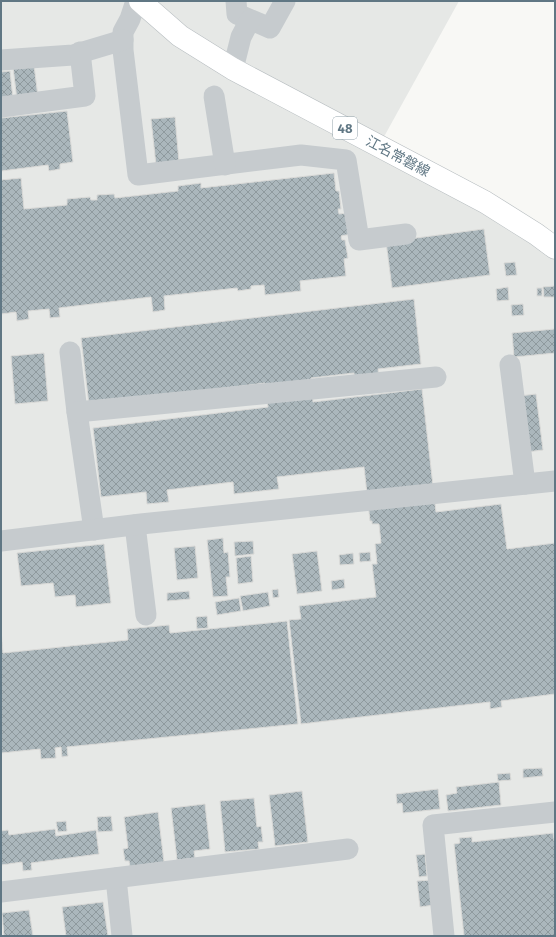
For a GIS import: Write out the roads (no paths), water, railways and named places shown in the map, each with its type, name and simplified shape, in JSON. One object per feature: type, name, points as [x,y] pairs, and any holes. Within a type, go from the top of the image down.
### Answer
[{"type":"main road","name":"江名常磐線","points":[[140,1],[180,36],[233,69],[484,202],[536,234],[555,248]]},
{"type":"lane","points":[[136,1],[130,19],[123,32],[123,40],[138,175],[300,155],[346,160],[359,240],[406,234]]},
{"type":"lane","points":[[236,1],[237,14],[270,28],[285,1]]},
{"type":"lane","points":[[233,69],[241,37],[250,20]]},
{"type":"lane","points":[[1,60],[73,55],[123,40]]},
{"type":"lane","points":[[1,107],[85,96],[80,52]]},
{"type":"lane","points":[[214,96],[224,165]]},
{"type":"lane","points":[[70,352],[94,530]]},
{"type":"lane","points":[[510,365],[525,484]]},
{"type":"lane","points":[[77,412],[436,377]]},
{"type":"lane","points":[[1,541],[135,525],[555,481]]},
{"type":"lane","points":[[135,525],[146,615]]},
{"type":"lane","points":[[444,936],[433,824],[555,812]]},
{"type":"lane","points":[[1,892],[348,849]]},
{"type":"lane","points":[[116,878],[122,936]]}]
